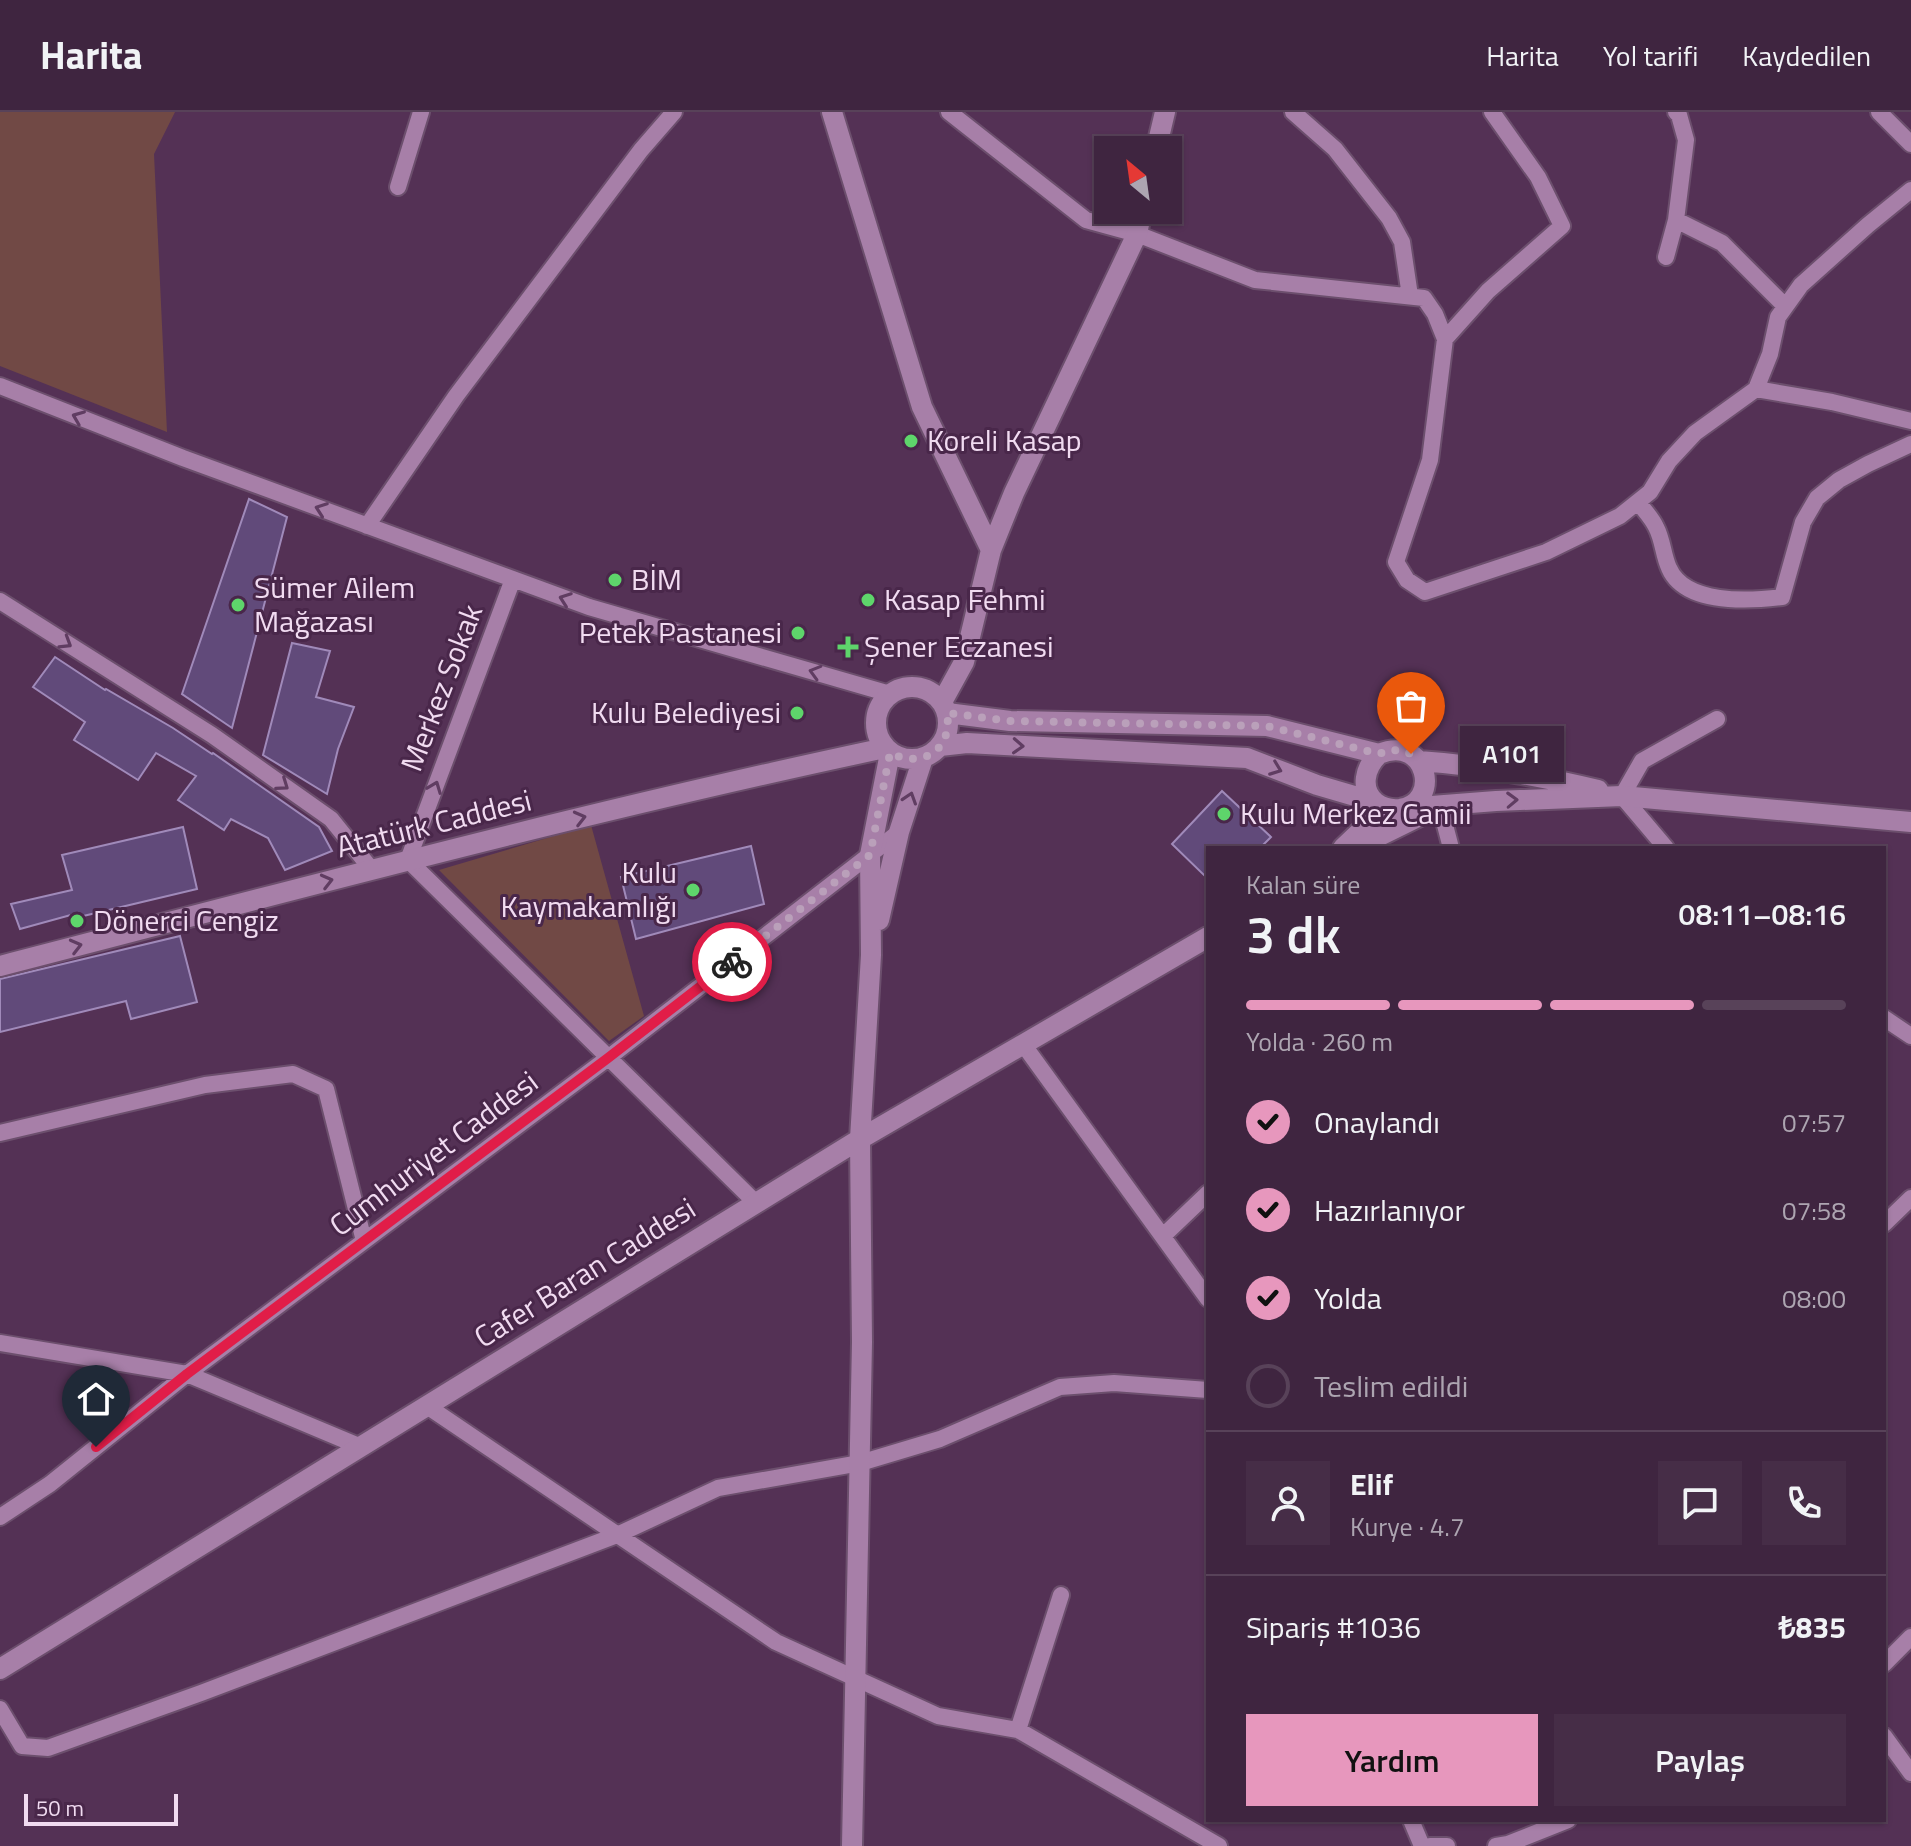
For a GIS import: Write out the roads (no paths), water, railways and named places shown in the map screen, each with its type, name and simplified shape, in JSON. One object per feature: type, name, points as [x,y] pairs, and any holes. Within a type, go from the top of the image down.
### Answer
[{"type":"street","points":[[398,187],[421,112]]},
{"type":"street","points":[[367,526],[456,396],[641,150],[674,112]]},
{"type":"street","points":[[832,112],[922,407],[991,550]]},
{"type":"street","points":[[949,112],[1086,220],[1137,234],[1255,280],[1424,298],[1435,314],[1445,339],[1430,460],[1396,562],[1407,580],[1425,592],[1546,552],[1620,516],[1638,502],[1650,492],[1669,461],[1695,433],[1756,389],[1770,354],[1778,317],[1801,285],[1911,190]]},
{"type":"street","points":[[1159,136],[1165,112]]},
{"type":"street","points":[[1293,112],[1335,149],[1389,218],[1402,242],[1410,296]]},
{"type":"street","points":[[1445,339],[1488,291],[1562,226],[1538,177],[1492,112]]},
{"type":"street","points":[[1666,257],[1676,220],[1686,140],[1676,112]]},
{"type":"street","points":[[1879,112],[1911,144]]},
{"type":"street","points":[[1676,220],[1722,243],[1785,306]]},
{"type":"street","points":[[944,707],[964,662],[991,550],[1014,493],[1139,224]]},
{"type":"street","points":[[0,386],[183,458],[589,607],[890,694]]},
{"type":"street","points":[[1756,389],[1832,402],[1911,421]]},
{"type":"street","points":[[1638,502],[1656,527],[1670,571],[1684,586],[1702,595],[1755,600],[1782,597],[1803,522],[1817,498],[1839,480],[1911,444]]},
{"type":"street","name":"Merkez Sokak","points":[[408,860],[513,579]]},
{"type":"street","points":[[0,601],[212,735],[331,819],[372,870]]},
{"type":"street","points":[[900,688],[923,688],[933,693],[944,707],[948,730],[940,746],[923,758],[900,758],[888,750],[877,735],[875,723],[882,701],[900,688]]},
{"type":"street","points":[[944,707],[1010,721],[1267,726],[1379,754]]},
{"type":"street","points":[[1622,796],[1642,761],[1717,719]]},
{"type":"street","points":[[940,746],[967,743],[1247,758],[1395,810],[1496,801],[1622,796],[1911,822]]},
{"type":"street","points":[[852,1846],[862,1342],[860,1139],[871,955],[870,855],[888,750]]},
{"type":"street","name":"Atatürk Caddesi","points":[[0,966],[408,860],[770,772],[888,750]]},
{"type":"street","points":[[1380,805],[1368,793],[1366,772],[1379,754],[1401,750],[1419,761],[1426,782],[1416,802],[1406,808]]},
{"type":"street","points":[[871,955],[899,832],[923,758]]},
{"type":"street","points":[[1419,761],[1538,776],[1622,796],[1664,846]]},
{"type":"street","points":[[1345,846],[1380,805]]},
{"type":"street","points":[[1359,846],[1440,806]]},
{"type":"street","points":[[1440,806],[1450,846]]},
{"type":"street","name":"Cumhuriyet Caddesi","points":[[0,1517],[50,1484],[187,1374],[608,1058],[899,832]]},
{"type":"street","points":[[408,860],[756,1203]]},
{"type":"street","name":"Cafer Baran Caddesi","points":[[0,1669],[860,1139],[1206,939]]},
{"type":"street","points":[[1886,1019],[1911,1036]]},
{"type":"street","points":[[1023,1044],[1206,1296]]},
{"type":"street","points":[[0,1133],[205,1085],[293,1074],[326,1089],[364,1241]]},
{"type":"street","points":[[1163,1236],[1206,1195]]},
{"type":"street","points":[[1886,1222],[1911,1198]]},
{"type":"street","points":[[0,1343],[187,1374],[361,1447]]},
{"type":"street","points":[[0,1709],[22,1746],[48,1748],[617,1535],[718,1488],[860,1463],[940,1439],[1060,1387],[1114,1383],[1206,1390]]},
{"type":"street","points":[[427,1406],[776,1642],[938,1716],[1018,1730],[1219,1846]]},
{"type":"street","points":[[1018,1730],[1061,1595]]},
{"type":"street","points":[[1886,1662],[1911,1637]]},
{"type":"street","points":[[1886,1739],[1911,1773]]},
{"type":"street","points":[[1412,1822],[1422,1846]]},
{"type":"street","points":[[1496,1846],[1563,1822]]},
{"type":"street","points":[[1430,1846],[1447,1846]]},
{"type":"place","name":"Koreli Kasap","points":[[911,441]]},
{"type":"place","name":"BİM","points":[[615,580]]},
{"type":"place","name":"Kasap Fehmi","points":[[868,600]]},
{"type":"place","name":"Sümer Ailem Mağazası","points":[[238,605]]},
{"type":"place","name":"Petek Pastanesi","points":[[798,633]]},
{"type":"place","name":"Şener Eczanesi","points":[[848,647]]},
{"type":"place","name":"Kulu Belediyesi","points":[[797,713]]},
{"type":"place","name":"A101","points":[[1411,754]]},
{"type":"place","name":"Kulu Merkez Camii","points":[[1224,814]]},
{"type":"place","name":"Kulu Kaymakamlığı","points":[[693,890]]},
{"type":"place","name":"Dönerci Cengiz","points":[[77,921]]}]
